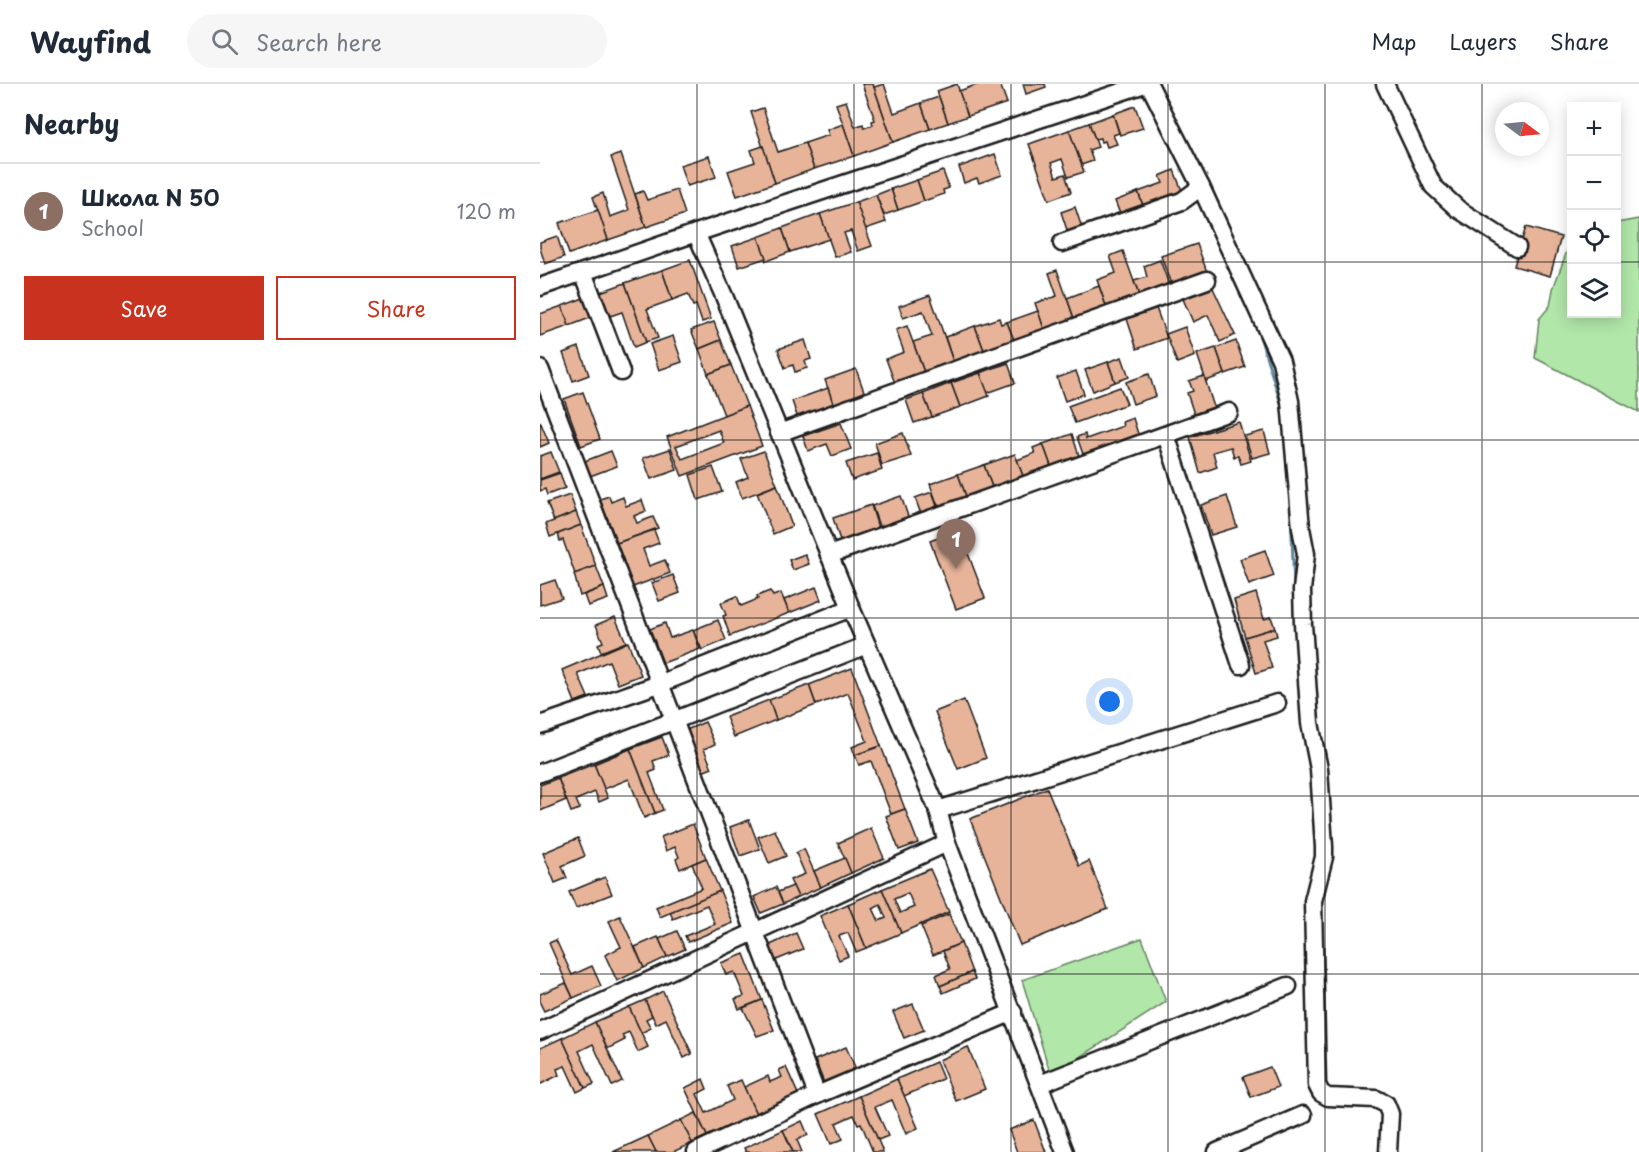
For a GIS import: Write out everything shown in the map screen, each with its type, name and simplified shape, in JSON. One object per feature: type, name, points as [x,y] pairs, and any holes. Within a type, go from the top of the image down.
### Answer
[{"type":"street","points":[[540,287],[1147,84],[1201,187],[1277,351],[1290,401],[1301,528],[1306,554],[1302,590],[1310,723],[1318,770],[1324,847],[1324,857],[1314,901],[1317,1085],[1321,1093],[1328,1097],[1376,1099],[1386,1104],[1390,1114],[1388,1152]]},
{"type":"street","points":[[1385,84],[1433,186],[1458,209],[1517,247]]},
{"type":"street","points":[[1062,243],[1182,201],[1201,187]]},
{"type":"street","points":[[696,233],[724,296],[851,608],[939,810],[947,843],[1065,1152]]},
{"type":"street","points":[[583,272],[621,372]]},
{"type":"street","points":[[779,433],[1207,280]]},
{"type":"street","points":[[540,369],[817,1095]]},
{"type":"street","points":[[829,555],[1229,412]]},
{"type":"street","points":[[1166,435],[1241,665]]},
{"type":"street","points":[[540,725],[659,684],[851,608]]},
{"type":"street","points":[[540,772],[867,645]]},
{"type":"street","points":[[939,810],[1277,703]]},
{"type":"street","points":[[540,1031],[947,843]]},
{"type":"street","points":[[1040,1084],[1288,986]]},
{"type":"street","points":[[696,1152],[817,1095],[1013,1012]]},
{"type":"street","points":[[1216,1152],[1245,1147],[1303,1115]]},
{"type":"green space","points":[[1639,219],[1639,412],[1535,358],[1539,319],[1550,306],[1553,289],[1567,251],[1567,318],[1621,318],[1621,222]]},
{"type":"green space","points":[[1142,938],[1166,1002],[1051,1076],[1022,980]]},
{"type":"building","points":[[862,84],[873,84],[893,142],[854,156],[836,104],[846,101],[855,127],[863,124],[864,128],[873,125],[872,121],[875,120]]},
{"type":"building","points":[[884,84],[894,113],[921,103],[930,129],[893,142],[874,87]]},
{"type":"building","points":[[957,84],[968,116],[948,123],[937,91]]},
{"type":"building","points":[[979,84],[1000,84],[1007,103],[968,116],[959,91]]},
{"type":"building","points":[[1023,84],[1045,84],[1046,87],[1026,94]]},
{"type":"building","points":[[939,97],[948,123],[930,129],[921,103]]},
{"type":"building","points":[[1135,106],[1143,128],[1120,135],[1113,114]]},
{"type":"building","points":[[763,108],[778,152],[805,143],[814,169],[775,183],[751,112]]},
{"type":"building","points":[[1113,114],[1119,133],[1113,135],[1117,144],[1107,147],[1105,141],[1101,142],[1100,138],[1095,139],[1089,123]]},
{"type":"building","points":[[1089,123],[1098,147],[1089,150],[1093,161],[1081,165],[1069,130]]},
{"type":"building","points":[[843,124],[854,156],[814,169],[805,143],[829,135],[827,130]]},
{"type":"building","points":[[1069,130],[1084,172],[1068,177],[1062,159],[1051,163],[1056,177],[1065,174],[1071,192],[1049,200],[1029,144]]},
{"type":"building","points":[[763,146],[775,183],[737,196],[728,171],[755,162],[751,150]]},
{"type":"building","points":[[621,154],[646,227],[608,240],[593,197],[603,193],[610,217],[629,210],[611,157]]},
{"type":"building","points":[[995,154],[1002,175],[979,183],[977,178],[964,183],[959,167]]},
{"type":"building","points":[[709,156],[716,177],[687,186],[680,165]]},
{"type":"building","points":[[1174,170],[1184,196],[1145,211],[1138,192],[1163,183],[1160,176]]},
{"type":"building","points":[[943,171],[949,188],[943,190],[944,194],[924,201],[917,180]]},
{"type":"building","points":[[917,180],[924,201],[898,210],[891,189]]},
{"type":"building","points":[[891,189],[898,210],[884,215],[876,195]]},
{"type":"building","points":[[677,190],[685,214],[646,227],[635,194],[643,191],[647,200]]},
{"type":"building","points":[[1138,192],[1145,211],[1122,219],[1115,201]]},
{"type":"building","points":[[876,195],[886,222],[865,229],[856,202]]},
{"type":"building","points":[[856,202],[872,246],[858,251],[851,231],[844,233],[851,252],[835,257],[820,214]]},
{"type":"building","points":[[1075,207],[1082,228],[1068,233],[1061,212]]},
{"type":"building","points":[[598,210],[608,240],[569,254],[559,223]]},
{"type":"building","points":[[820,214],[829,239],[790,252],[782,228]]},
{"type":"building","points":[[1526,227],[1561,237],[1550,276],[1514,266]]},
{"type":"building","points":[[782,228],[790,252],[766,261],[758,237]]},
{"type":"building","points":[[557,236],[564,257],[545,264],[540,242]]},
{"type":"building","points":[[758,237],[766,258],[739,267],[732,246]]},
{"type":"building","points":[[1197,244],[1207,272],[1171,284],[1161,256]]},
{"type":"building","points":[[1123,251],[1140,298],[1107,309],[1097,280],[1116,273],[1110,256]]},
{"type":"building","points":[[690,260],[711,319],[702,322],[696,305],[693,306],[688,294],[672,300],[662,270]]},
{"type":"building","points":[[1160,260],[1170,287],[1140,298],[1134,281],[1147,277],[1144,266]]},
{"type":"building","points":[[662,270],[672,300],[647,309],[658,338],[646,342],[625,283]]},
{"type":"building","points":[[1057,270],[1075,321],[1045,332],[1035,303],[1057,296],[1049,273]]},
{"type":"building","points":[[625,283],[646,342],[634,347],[622,312],[604,318],[595,294]]},
{"type":"building","points":[[1099,286],[1107,309],[1075,321],[1067,298]]},
{"type":"building","points":[[1213,288],[1235,335],[1220,342],[1208,315],[1193,322],[1183,299]]},
{"type":"building","points":[[930,295],[954,364],[925,375],[913,342],[932,336],[923,311],[903,318],[899,306]]},
{"type":"building","points":[[589,296],[598,320],[592,322],[590,318],[569,326],[562,306]]},
{"type":"building","points":[[562,306],[569,326],[540,336],[540,314]]},
{"type":"building","points":[[1156,308],[1167,338],[1137,349],[1127,319]]},
{"type":"building","points":[[1038,311],[1045,332],[1015,343],[1007,322]]},
{"type":"building","points":[[999,318],[1001,324],[1007,322],[1015,343],[985,353],[975,326]]},
{"type":"building","points":[[714,322],[721,340],[699,349],[691,330]]},
{"type":"building","points":[[907,326],[925,375],[896,386],[886,359],[904,352],[896,330]]},
{"type":"building","points":[[975,326],[985,353],[954,364],[945,337]]},
{"type":"building","points":[[1185,327],[1195,356],[1177,363],[1166,334]]},
{"type":"building","points":[[673,336],[682,362],[659,370],[650,344]]},
{"type":"building","points":[[721,340],[731,365],[708,374],[699,349]]},
{"type":"building","points":[[805,340],[811,359],[805,361],[807,368],[795,372],[793,365],[785,368],[778,349]]},
{"type":"building","points":[[1236,341],[1245,367],[1225,374],[1216,348]]},
{"type":"building","points":[[579,347],[589,375],[573,381],[563,353]]},
{"type":"building","points":[[1216,348],[1225,374],[1206,381],[1197,354]]},
{"type":"building","points":[[1122,357],[1129,377],[1115,382],[1108,362]]},
{"type":"building","points":[[1108,362],[1115,382],[1093,391],[1085,370]]},
{"type":"building","points":[[1008,363],[1015,383],[987,393],[980,373]]},
{"type":"building","points":[[731,365],[747,406],[724,415],[708,374]]},
{"type":"building","points":[[856,369],[865,394],[834,406],[825,380]]},
{"type":"building","points":[[1076,371],[1084,394],[1065,401],[1057,378]]},
{"type":"building","points":[[980,373],[989,396],[960,407],[951,383]]},
{"type":"building","points":[[1149,374],[1156,396],[1133,404],[1126,382]]},
{"type":"building","points":[[1204,376],[1214,407],[1194,414],[1187,393],[1193,391],[1189,381]]},
{"type":"building","points":[[951,383],[960,407],[932,417],[923,394]]},
{"type":"building","points":[[1120,387],[1127,404],[1075,423],[1068,406]]},
{"type":"building","points":[[828,388],[834,406],[798,419],[792,401]]},
{"type":"building","points":[[583,392],[600,439],[581,446],[564,399]]},
{"type":"building","points":[[923,394],[932,417],[914,423],[906,400]]},
{"type":"building","points":[[747,406],[762,446],[682,476],[667,437]],"holes":[[[719,430],[724,443],[682,459],[676,446]]]},
{"type":"building","points":[[1133,418],[1139,437],[1084,457],[1077,437],[1085,434],[1086,439],[1123,426],[1122,422]]},
{"type":"building","points":[[540,421],[549,443],[540,447]]},
{"type":"building","points":[[1239,422],[1251,461],[1241,464],[1238,455],[1234,457],[1231,447],[1213,452],[1217,467],[1200,473],[1190,437]]},
{"type":"building","points":[[841,423],[851,449],[832,456],[827,444],[808,451],[803,436]]},
{"type":"building","points":[[1264,431],[1270,453],[1252,458],[1245,436]]},
{"type":"building","points":[[903,433],[911,456],[882,465],[875,443]]},
{"type":"building","points":[[1072,434],[1080,459],[1052,469],[1043,444]]},
{"type":"building","points":[[1043,444],[1052,469],[1024,479],[1017,460],[1035,453],[1033,448]]},
{"type":"building","points":[[670,449],[677,470],[651,479],[643,458]]},
{"type":"building","points":[[611,451],[617,466],[590,476],[585,461]]},
{"type":"building","points":[[764,451],[777,485],[742,498],[736,482],[748,477],[741,459]]},
{"type":"building","points":[[551,452],[559,472],[540,479],[540,456]]},
{"type":"building","points":[[877,453],[882,470],[852,480],[846,463]]},
{"type":"building","points":[[1015,454],[1024,479],[993,490],[984,465]]},
{"type":"building","points":[[984,465],[993,490],[967,499],[958,474]]},
{"type":"building","points":[[713,467],[722,492],[698,500],[690,475]]},
{"type":"building","points":[[560,473],[565,488],[547,495],[545,489],[540,491],[540,480]]},
{"type":"building","points":[[958,474],[967,499],[939,509],[930,484]]},
{"type":"building","points":[[777,485],[792,526],[773,534],[757,493]]},
{"type":"building","points":[[932,492],[938,509],[921,514],[915,498]]},
{"type":"building","points":[[570,495],[576,512],[554,521],[547,503]]},
{"type":"building","points":[[609,496],[611,502],[623,497],[626,506],[642,500],[646,511],[634,516],[637,523],[653,517],[658,528],[617,543],[600,499]]},
{"type":"building","points":[[901,496],[910,522],[881,532],[872,506]]},
{"type":"building","points":[[1227,496],[1237,527],[1211,535],[1201,505]]},
{"type":"building","points":[[871,505],[879,531],[841,544],[833,518]]},
{"type":"building","points":[[576,512],[581,525],[550,537],[546,524]]},
{"type":"building","points":[[581,525],[596,566],[575,574],[563,540],[560,541],[558,534]]},
{"type":"building","points":[[654,530],[659,543],[643,549],[649,566],[665,560],[670,573],[633,587],[617,543]]},
{"type":"building","points":[[959,530],[985,598],[956,609],[930,541]]},
{"type":"building","points":[[1265,550],[1274,576],[1249,585],[1240,559]]},
{"type":"building","points":[[805,554],[809,564],[793,570],[789,560]]},
{"type":"building","points":[[596,566],[604,587],[580,596],[574,574]]},
{"type":"building","points":[[673,575],[680,593],[659,601],[652,583]]},
{"type":"building","points":[[555,580],[562,598],[540,605],[540,585]]},
{"type":"building","points":[[604,587],[608,599],[588,606],[584,595]]},
{"type":"building","points":[[816,587],[821,600],[789,613],[784,600]]},
{"type":"building","points":[[770,591],[773,596],[781,593],[789,613],[730,636],[721,603],[737,596],[741,606]]},
{"type":"building","points":[[1256,593],[1264,619],[1271,617],[1275,628],[1245,637],[1234,600]]},
{"type":"building","points":[[615,617],[626,642],[601,652],[598,644],[603,642],[596,625]]},
{"type":"building","points":[[718,620],[726,640],[702,650],[693,630]]},
{"type":"building","points":[[665,623],[670,638],[693,630],[700,649],[663,663],[650,629]]},
{"type":"building","points":[[1275,628],[1277,636],[1263,640],[1272,668],[1256,673],[1245,637]]},
{"type":"building","points":[[628,642],[641,675],[618,684],[609,661],[578,674],[588,697],[575,702],[562,670]]},
{"type":"building","points":[[852,668],[881,746],[855,755],[852,747],[867,741],[848,693],[816,705],[809,685]]},
{"type":"building","points":[[809,685],[816,705],[776,720],[769,700]]},
{"type":"building","points":[[769,700],[776,720],[734,737],[726,717]]},
{"type":"building","points":[[964,700],[986,758],[958,769],[935,712]]},
{"type":"building","points":[[705,722],[715,744],[704,749],[712,768],[702,772],[684,731]]},
{"type":"building","points":[[662,737],[669,755],[653,761],[656,770],[649,773],[663,810],[655,813],[630,749]]},
{"type":"building","points":[[881,746],[905,809],[891,814],[871,761],[859,765],[855,755]]},
{"type":"building","points":[[630,749],[655,813],[644,818],[629,779],[604,789],[594,764]]},
{"type":"building","points":[[594,764],[608,798],[599,802],[595,792],[576,800],[580,809],[571,812],[558,778]]},
{"type":"building","points":[[558,778],[566,800],[540,811],[540,785]]},
{"type":"building","points":[[1047,788],[1079,866],[1089,861],[1108,909],[1020,945],[970,819]]},
{"type":"building","points":[[905,809],[918,843],[899,850],[886,816]]},
{"type":"building","points":[[749,820],[760,849],[740,856],[730,827]]},
{"type":"building","points":[[693,824],[706,858],[680,869],[675,847],[666,851],[661,837]]},
{"type":"building","points":[[871,828],[884,858],[851,873],[838,843]]},
{"type":"building","points":[[775,830],[786,856],[769,863],[758,837]]},
{"type":"building","points":[[578,838],[585,856],[562,866],[567,878],[555,883],[543,853]]},
{"type":"building","points":[[804,849],[821,887],[798,897],[790,880],[805,874],[796,853]]},
{"type":"building","points":[[706,858],[720,891],[660,917],[656,907],[702,888],[692,864]]},
{"type":"building","points":[[845,858],[851,873],[821,887],[814,871]]},
{"type":"building","points":[[930,869],[949,912],[901,933],[882,889]],"holes":[[[908,893],[914,907],[900,913],[894,899]]]},
{"type":"building","points":[[605,877],[612,894],[576,908],[569,892]]},
{"type":"building","points":[[793,886],[798,897],[783,904],[778,892]]},
{"type":"building","points":[[776,887],[783,904],[761,913],[754,897]]},
{"type":"building","points":[[882,889],[901,933],[866,948],[848,904]],"holes":[[[880,904],[886,918],[879,921],[873,908]]]},
{"type":"building","points":[[720,891],[733,923],[688,942],[685,936],[715,924],[707,905],[673,919],[670,912]]},
{"type":"building","points":[[848,904],[866,948],[856,952],[848,933],[839,936],[848,956],[839,960],[820,916]]},
{"type":"building","points":[[949,914],[961,943],[933,955],[921,926]]},
{"type":"building","points":[[620,916],[644,968],[617,981],[605,955],[621,947],[609,921]]},
{"type":"building","points":[[677,931],[685,949],[667,957],[659,939]]},
{"type":"building","points":[[796,933],[803,949],[774,961],[768,946]]},
{"type":"building","points":[[658,937],[667,957],[644,968],[635,947]]},
{"type":"building","points":[[556,940],[572,975],[592,966],[601,986],[573,998],[549,943]]},
{"type":"building","points":[[961,943],[972,972],[940,986],[936,975],[950,969],[943,951]]},
{"type":"building","points":[[744,954],[762,1000],[739,1009],[735,999],[744,996],[734,972],[726,975],[721,963]]},
{"type":"building","points":[[972,972],[975,979],[943,993],[940,986]]},
{"type":"building","points":[[566,983],[573,998],[544,1011],[540,1003],[540,994]]},
{"type":"building","points":[[663,991],[692,1054],[684,1058],[666,1019],[656,1024],[645,1000]]},
{"type":"building","points":[[645,1000],[652,1016],[646,1019],[651,1028],[641,1033],[629,1007]]},
{"type":"building","points":[[762,1000],[774,1030],[757,1036],[743,1008]]},
{"type":"building","points":[[913,1004],[924,1030],[904,1038],[893,1012]]},
{"type":"building","points":[[629,1007],[648,1047],[638,1052],[629,1032],[622,1035],[625,1040],[607,1049],[595,1022]]},
{"type":"building","points":[[595,1022],[622,1081],[612,1086],[593,1044],[579,1051],[594,1084],[585,1088],[562,1038]]},
{"type":"building","points":[[562,1038],[585,1088],[577,1092],[565,1066],[557,1069],[559,1075],[541,1084],[540,1082],[540,1048]]},
{"type":"building","points":[[846,1047],[856,1069],[824,1083],[815,1060]]},
{"type":"building","points":[[968,1047],[985,1089],[956,1101],[939,1060]]},
{"type":"building","points":[[936,1062],[943,1079],[904,1096],[897,1079]]},
{"type":"building","points":[[786,1067],[798,1094],[756,1114],[744,1087],[768,1076],[770,1082],[782,1077],[779,1070]]},
{"type":"building","points":[[1270,1067],[1278,1087],[1251,1097],[1243,1077]]},
{"type":"building","points":[[703,1079],[707,1089],[697,1094],[706,1113],[733,1100],[727,1086],[741,1080],[756,1114],[707,1136],[685,1088]]},
{"type":"building","points":[[897,1079],[918,1128],[906,1134],[892,1100],[875,1107],[888,1136],[878,1140],[859,1096]]},
{"type":"building","points":[[859,1096],[883,1152],[873,1152],[861,1123],[858,1124],[854,1115],[836,1123],[843,1139],[831,1144],[818,1114]]},
{"type":"building","points":[[696,1113],[707,1136],[692,1143],[681,1120]]},
{"type":"building","points":[[681,1120],[692,1143],[673,1152],[656,1152],[648,1136]]},
{"type":"building","points":[[1034,1120],[1046,1152],[1017,1152],[1009,1130]]},
{"type":"building","points":[[802,1121],[808,1135],[797,1140],[802,1152],[793,1152],[783,1130]]},
{"type":"building","points":[[783,1130],[793,1152],[746,1152],[744,1148]]},
{"type":"building","points":[[648,1136],[656,1152],[613,1152]]},
{"type":"waterway","points":[[1258,330],[1283,410]]},
{"type":"waterway","points":[[1291,509],[1294,589]]},
{"type":"waterway","points":[[1296,644],[1297,655]]},
{"type":"place","name":"Школа N 50","points":[[956,569]]}]
